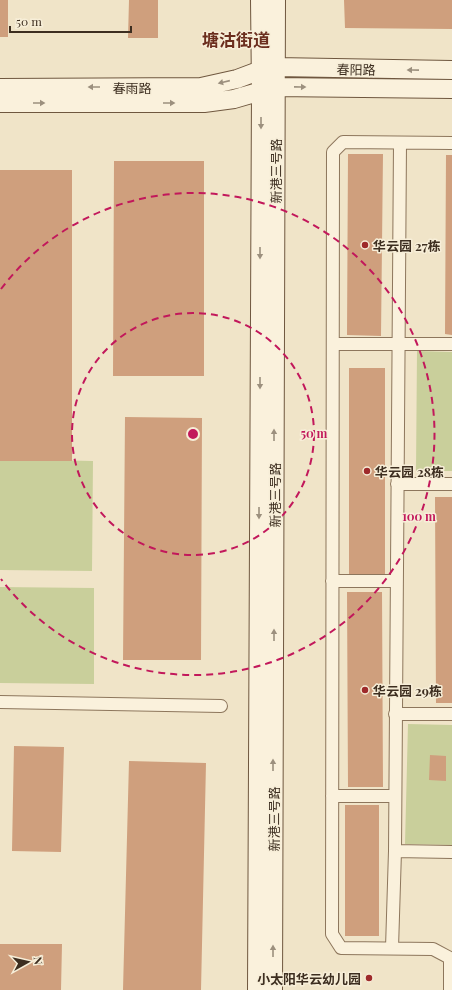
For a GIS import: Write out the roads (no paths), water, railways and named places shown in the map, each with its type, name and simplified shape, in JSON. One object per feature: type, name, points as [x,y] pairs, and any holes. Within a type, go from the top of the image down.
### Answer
[{"type":"main road","name":"新港三号路","points":[[260,0],[268,69],[272,990]]},
{"type":"main road","name":"新港三号路","points":[[268,69],[276,0]]},
{"type":"main road","name":"春阳路","points":[[268,69],[452,70]]},
{"type":"main road","name":"春雨路","points":[[0,88],[201,87],[237,79],[268,69]]},
{"type":"main road","name":"新港三号路","points":[[257,990],[268,89]]},
{"type":"main road","name":"春阳路","points":[[268,89],[452,89]]},
{"type":"main road","name":"春雨路","points":[[0,103],[204,103],[234,99],[268,89]]},
{"type":"street","points":[[450,990],[450,958],[433,948],[342,948],[332,934],[333,152],[343,142],[452,143]]},
{"type":"street","points":[[392,948],[395,851],[400,143]]},
{"type":"street","points":[[333,344],[452,344]]},
{"type":"street","points":[[397,484],[452,484]]},
{"type":"street","points":[[332,581],[396,581]]},
{"type":"street","points":[[0,702],[221,706]]},
{"type":"street","points":[[395,714],[452,714]]},
{"type":"street","points":[[332,796],[395,796]]},
{"type":"street","points":[[395,851],[452,852]]},
{"type":"place","name":"华云园 27栋","points":[[365,245]]},
{"type":"place","name":"华云园 28栋","points":[[367,471]]},
{"type":"place","name":"华云园 29栋","points":[[365,690]]},
{"type":"place","name":"小太阳华云幼儿园","points":[[369,978]]},
{"type":"district","name":"塘沽街道","points":[[236,39]]}]
